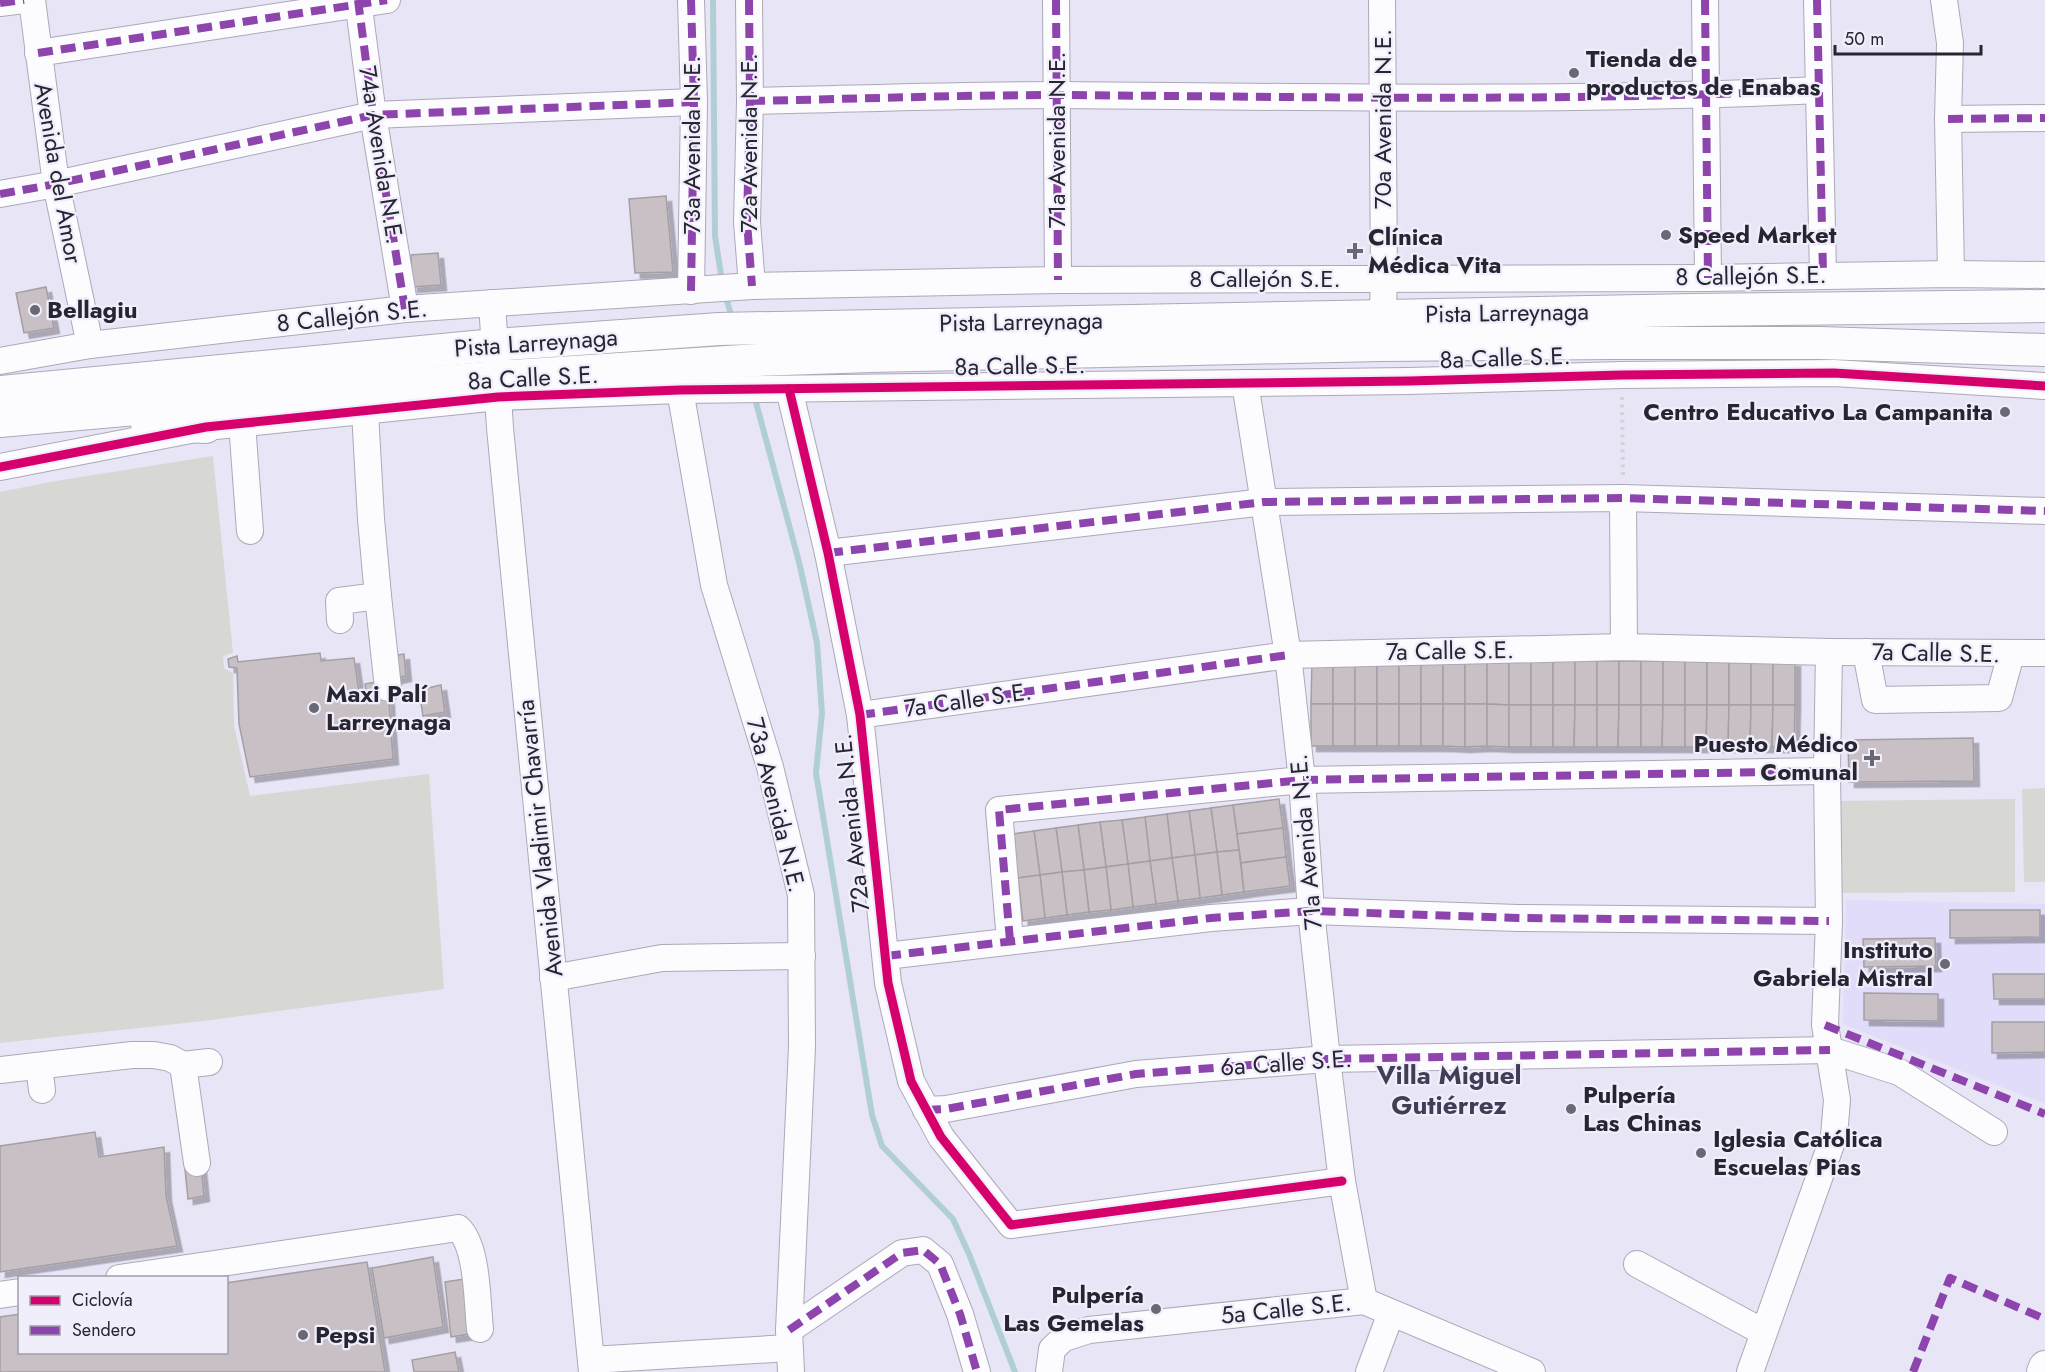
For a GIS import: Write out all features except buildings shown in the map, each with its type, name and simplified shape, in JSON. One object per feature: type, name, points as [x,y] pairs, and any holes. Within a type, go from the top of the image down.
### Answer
[{"type":"main road","name":"Pista Larreynaga","points":[[0,421],[497,387],[724,377],[758,360],[1383,330],[1692,310],[2045,306]]},
{"type":"main road","name":"Pista Larreynaga","points":[[0,392],[495,345],[753,328],[1383,330],[2045,350]]},
{"type":"main road","points":[[41,418],[206,427]]},
{"type":"main road","points":[[2043,1372],[2045,1366]]},
{"type":"street","points":[[0,3],[24,0]]},
{"type":"street","name":"Avenida del Amor","points":[[32,0],[56,184],[90,345]]},
{"type":"street","points":[[38,53],[358,2],[387,0]]},
{"type":"street","name":"73a Avenida N.E.","points":[[691,0],[698,290]]},
{"type":"street","name":"72a Avenida N.E.","points":[[741,287],[747,222],[750,101],[749,0]]},
{"type":"street","name":"71a Avenida N.E.","points":[[1056,0],[1058,280]]},
{"type":"street","name":"70a Avenida N.E.","points":[[1382,0],[1383,330]]},
{"type":"street","points":[[1705,0],[1708,278]]},
{"type":"street","points":[[1817,0],[1823,274]]},
{"type":"street","points":[[1944,0],[1950,43],[1948,119],[1951,274]]},
{"type":"street","name":"74a Avenida N.E.","points":[[358,2],[373,115],[405,309]]},
{"type":"street","points":[[750,101],[1058,95],[1383,98],[1705,96],[1818,90]]},
{"type":"street","points":[[0,194],[56,184],[373,115],[694,102]]},
{"type":"street","points":[[1948,119],[2045,118]]},
{"type":"street","name":"8 Callejón S.E.","points":[[0,361],[90,345],[405,309],[741,287],[1058,280],[1708,278],[1823,274],[2045,275]]},
{"type":"street","name":"Avenida Vladimir Chavarría","points":[[492,303],[497,387],[591,1366]]},
{"type":"street","name":"8a Calle S.E.","points":[[0,467],[206,427],[365,412],[497,387],[680,390],[724,377],[780,389],[1834,373],[2045,386]]},
{"type":"street","name":"71a Avenida N.E.","points":[[1245,383],[1288,655],[1302,780],[1311,911],[1342,1181],[1364,1301]]},
{"type":"street","name":"72a Avenida N.E.","points":[[780,389],[828,553],[860,715],[888,983],[911,1082],[941,1137],[1011,1225],[1342,1181]]},
{"type":"street","name":"73a Avenida N.E.","points":[[680,390],[714,585],[771,767],[801,895],[802,1047],[789,1350]]},
{"type":"street","points":[[365,412],[378,539],[378,596],[388,688]]},
{"type":"street","points":[[242,423],[250,531]]},
{"type":"street","points":[[1623,498],[1624,647]]},
{"type":"street","points":[[828,553],[1264,502],[1623,498],[2045,511]]},
{"type":"street","points":[[340,620],[339,601],[378,596]]},
{"type":"street","name":"7a Calle S.E.","points":[[860,715],[1288,655],[1624,647],[2045,653]]},
{"type":"street","points":[[1750,1372],[1834,1136],[1837,1100],[1825,1025],[1828,921],[1829,651]]},
{"type":"street","points":[[1866,652],[1875,700],[1999,698],[2011,654]]},
{"type":"street","points":[[1010,941],[999,810],[1302,780],[1827,771]]},
{"type":"street","points":[[886,956],[1212,918],[1311,911],[1518,918],[1828,921]]},
{"type":"street","points":[[553,978],[662,958],[802,956]]},
{"type":"street","name":"6a Calle S.E.","points":[[926,1110],[946,1109],[1136,1074],[1328,1059],[1830,1050],[1899,1072],[1994,1132]]},
{"type":"street","points":[[0,1070],[41,1078],[132,1055],[170,1058],[183,1065],[209,1062]]},
{"type":"street","points":[[183,1065],[197,1163]]},
{"type":"street","points":[[133,1276],[458,1228],[468,1242],[473,1263],[480,1329]]},
{"type":"street","points":[[591,1366],[789,1350],[902,1253],[923,1250],[940,1264],[960,1314],[977,1372]]},
{"type":"street","points":[[1637,1264],[1763,1332]]},
{"type":"street","points":[[0,1295],[18,1292]]},
{"type":"street","name":"5a Calle S.E.","points":[[1049,1372],[1052,1349],[1064,1338],[1089,1330],[1364,1301],[1532,1372]]},
{"type":"street","points":[[1369,1372],[1391,1312]]},
{"type":"path","points":[[1622,375],[1623,498]]},
{"type":"shaded area","points":[[213,456],[233,653],[223,656],[224,668],[233,673],[234,725],[250,796],[429,774],[444,989],[203,1021],[0,1043],[0,492]]},
{"type":"shaded area","points":[[2045,788],[2045,882],[2024,882],[2022,789]]},
{"type":"shaded area","points":[[2015,799],[2015,892],[1832,893],[1831,801]]},
{"type":"shaded area","name":"Instituto Gabriela Mistral","points":[[1846,900],[2045,904],[2045,1104],[1843,1024]]},
{"type":"waterway","points":[[713,0],[715,236],[722,281]]},
{"type":"waterway","points":[[725,294],[732,318]]},
{"type":"waterway","points":[[754,395],[799,562],[817,643],[822,713],[816,773],[872,1115],[882,1146],[953,1219],[1015,1372]]},
{"type":"marked path","points":[[0,3],[24,0]]},
{"type":"marked path","points":[[358,0],[373,115],[405,309]]},
{"type":"marked path","points":[[38,53],[387,0]]},
{"type":"marked path","points":[[691,0],[694,102],[691,291]]},
{"type":"marked path","points":[[749,0],[750,101],[747,222],[752,286]]},
{"type":"marked path","points":[[1056,0],[1058,280]]},
{"type":"marked path","points":[[1705,0],[1708,278]]},
{"type":"marked path","points":[[1817,0],[1823,274]]},
{"type":"marked path","points":[[750,101],[1022,95],[1534,97],[1818,90]]},
{"type":"marked path","points":[[0,194],[56,184],[373,115],[694,102]]},
{"type":"marked path","points":[[1948,119],[2045,118]]},
{"type":"marked path","points":[[828,553],[1264,502],[1623,498],[2045,511]]},
{"type":"marked path","points":[[860,715],[1288,655]]},
{"type":"marked path","points":[[1010,941],[999,810],[1302,780],[1827,771]]},
{"type":"marked path","points":[[886,956],[1211,918],[1311,911],[1518,918],[1829,921]]},
{"type":"marked path","points":[[1825,1025],[2045,1114]]},
{"type":"marked path","points":[[926,1110],[946,1109],[1136,1074],[1327,1059],[1830,1050]]},
{"type":"marked path","points":[[789,1330],[902,1253],[923,1250],[940,1264],[960,1314],[977,1372]]},
{"type":"marked path","points":[[1913,1372],[1950,1278],[2045,1319]]},
{"type":"cycle path","points":[[0,467],[206,427],[498,397],[680,390],[1834,373],[2045,386]]},
{"type":"cycle path","points":[[789,389],[828,553],[860,715],[888,983],[911,1081],[941,1137],[1011,1225],[1342,1181]]},
{"type":"place","name":"Tienda de productos de Enabas","points":[[1574,73]]},
{"type":"place","name":"Speed Market","points":[[1666,235]]},
{"type":"place","name":"Clínica Médica Vita","points":[[1355,251]]},
{"type":"place","name":"Bellagiu","points":[[35,310]]},
{"type":"place","name":"Centro Educativo La Campanita","points":[[2005,412]]},
{"type":"place","name":"Maxi Palí Larreynaga","points":[[314,708]]},
{"type":"place","name":"Puesto Médico Comunal","points":[[1872,758]]},
{"type":"place","name":"Instituto Gabriela Mistral","points":[[1945,964]]},
{"type":"place","name":"Pulpería Las Chinas","points":[[1571,1109]]},
{"type":"place","name":"Iglesia Católica Escuelas Pias","points":[[1701,1153]]},
{"type":"place","name":"Pulpería Las Gemelas","points":[[1156,1309]]},
{"type":"place","name":"Pepsi","points":[[303,1335]]},
{"type":"district","name":"Villa Miguel Gutiérrez","points":[[1449,1090]]}]
